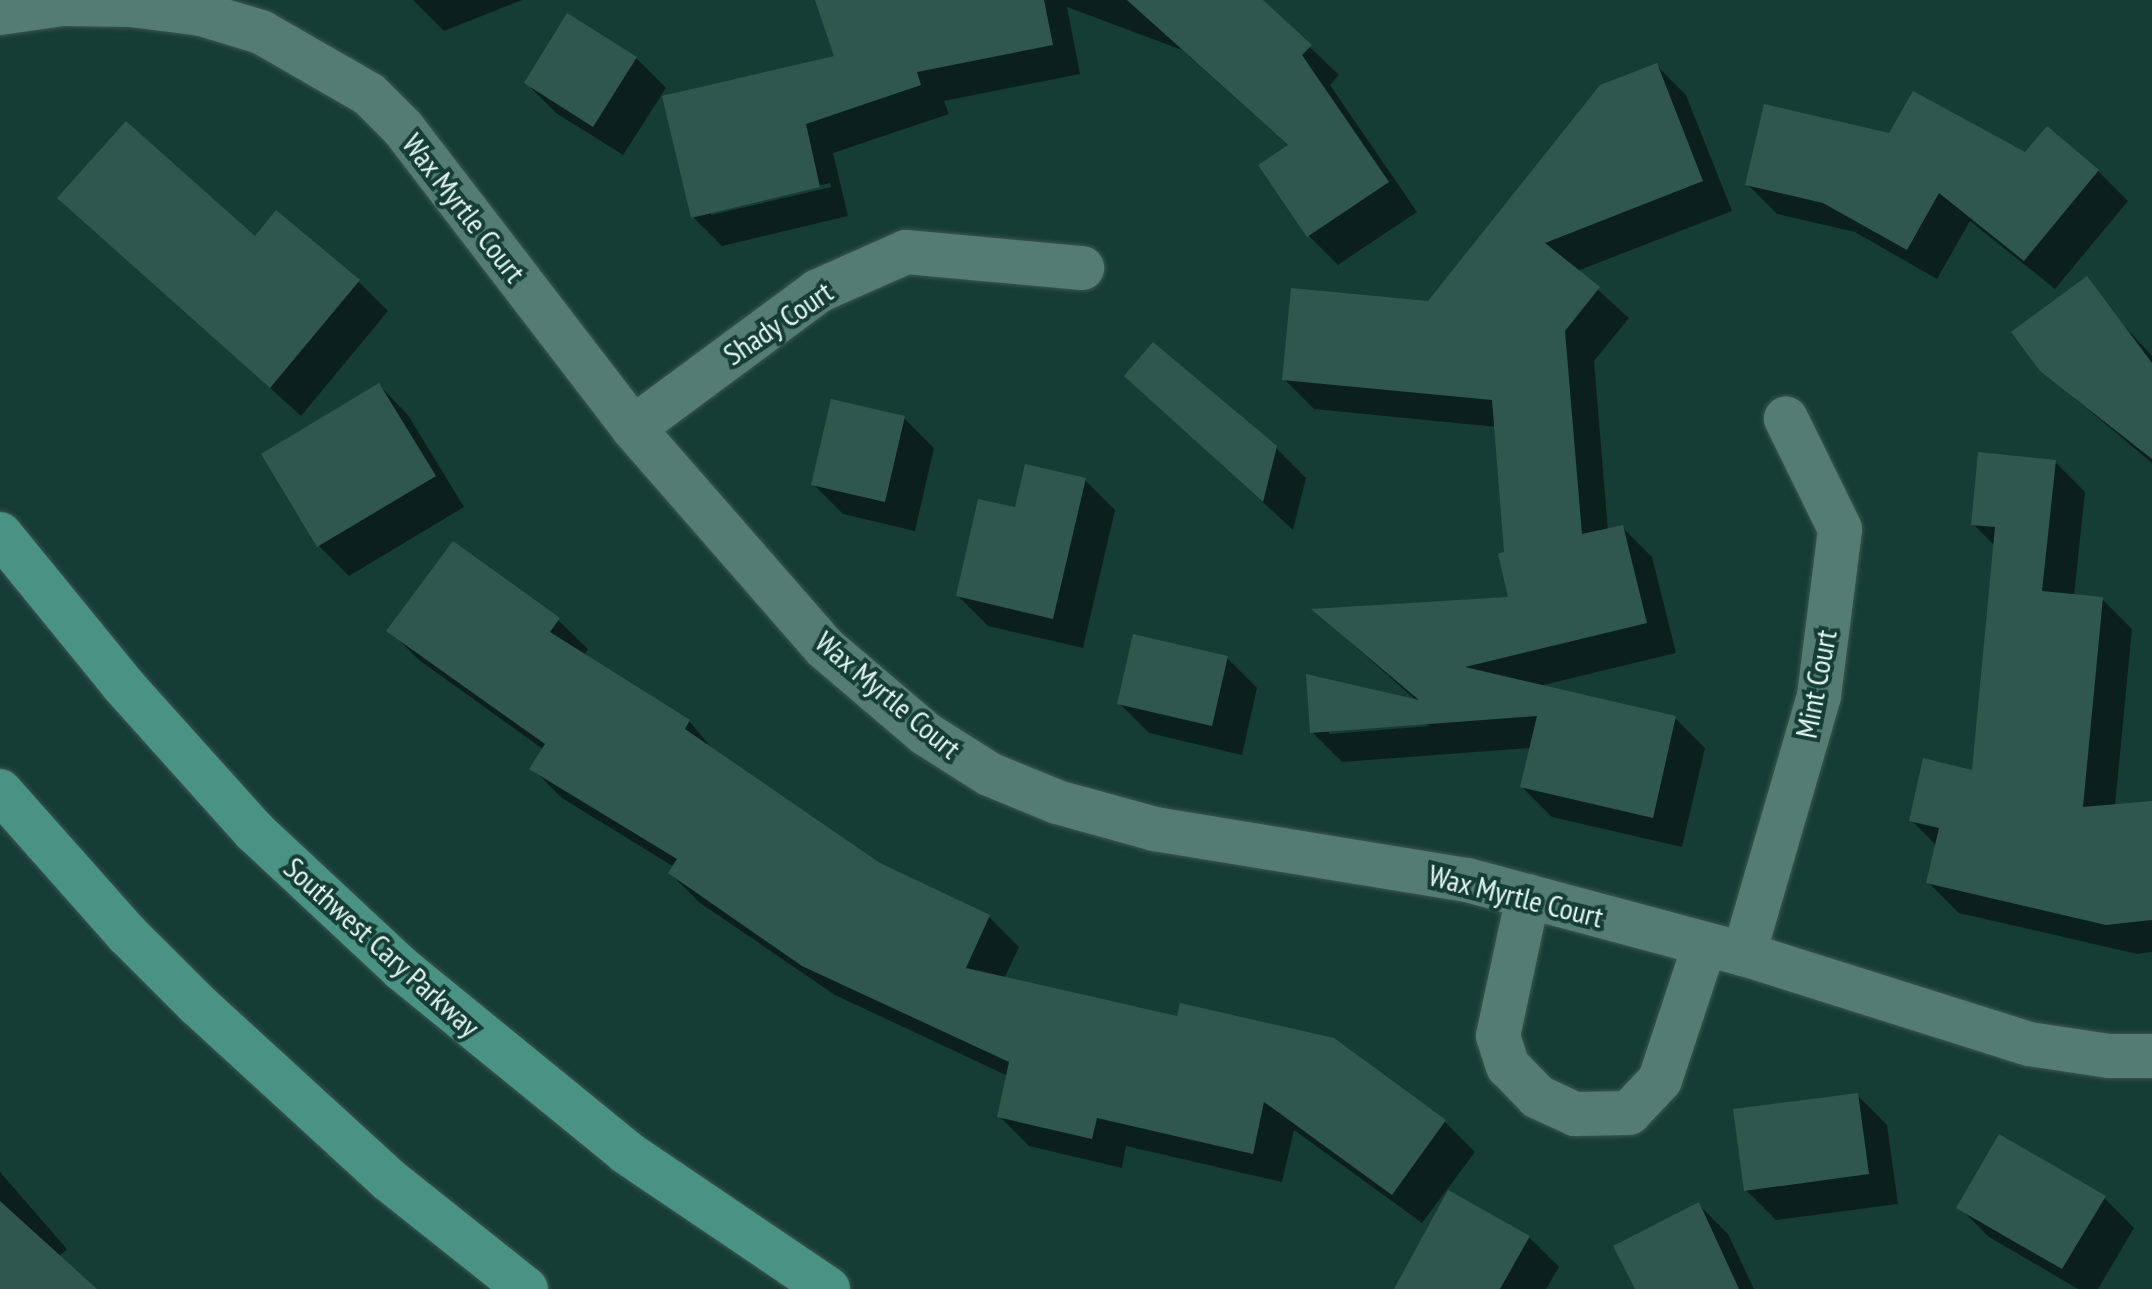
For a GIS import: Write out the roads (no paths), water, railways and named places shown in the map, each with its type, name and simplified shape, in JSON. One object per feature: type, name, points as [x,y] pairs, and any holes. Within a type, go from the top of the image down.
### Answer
[{"type":"main road","name":"Southwest Cary Parkway","points":[[0,534],[123,685],[254,831],[402,969],[626,1152],[828,1289]]},
{"type":"main road","points":[[0,791],[127,934],[197,1004],[389,1180],[526,1289]]},
{"type":"street","name":"Wax Myrtle Court","points":[[0,13],[89,4],[203,7],[261,32],[369,94],[403,128],[633,428],[825,648],[926,734],[989,774],[1057,802],[1155,829],[1467,880],[1724,949],[2029,1044],[2109,1056],[2152,1056]]},
{"type":"street","name":"Shady Court","points":[[633,428],[818,291],[906,252],[1082,268]]},
{"type":"street","name":"Mint Court","points":[[1528,896],[1498,1036],[1508,1066],[1538,1097],[1575,1114],[1629,1113],[1660,1080],[1724,949],[1819,696],[1840,529],[1786,419]]}]
